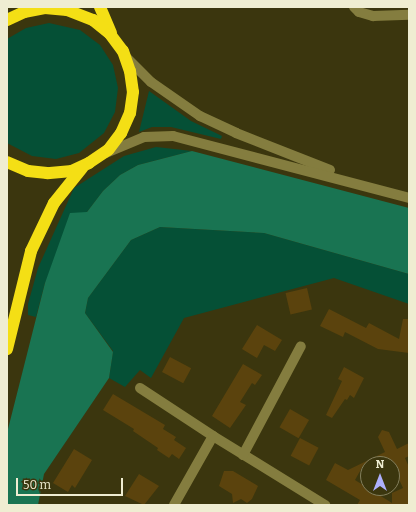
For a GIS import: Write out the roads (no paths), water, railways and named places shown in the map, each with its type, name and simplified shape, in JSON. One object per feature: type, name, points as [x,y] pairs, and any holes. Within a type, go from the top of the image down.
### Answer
[{"type":"highway","points":[[10,18],[24,7]]},
{"type":"highway","points":[[7,162],[28,171],[47,174],[66,172],[84,166],[104,153],[121,133],[131,108],[132,81],[125,56],[114,38],[100,7]]},
{"type":"highway","points":[[10,18],[40,9],[67,10],[93,20],[114,38]]},
{"type":"highway","points":[[7,349],[31,251],[54,203],[84,166]]},
{"type":"street","points":[[354,7],[359,12],[373,16],[409,16]]},
{"type":"street","points":[[125,56],[160,89],[211,122],[373,187]]},
{"type":"street","points":[[104,153],[144,137],[173,136],[373,187],[409,198]]},
{"type":"street","points":[[243,455],[301,346]]},
{"type":"street","points":[[140,388],[212,436],[325,505]]},
{"type":"street","points":[[174,505],[212,436]]}]
